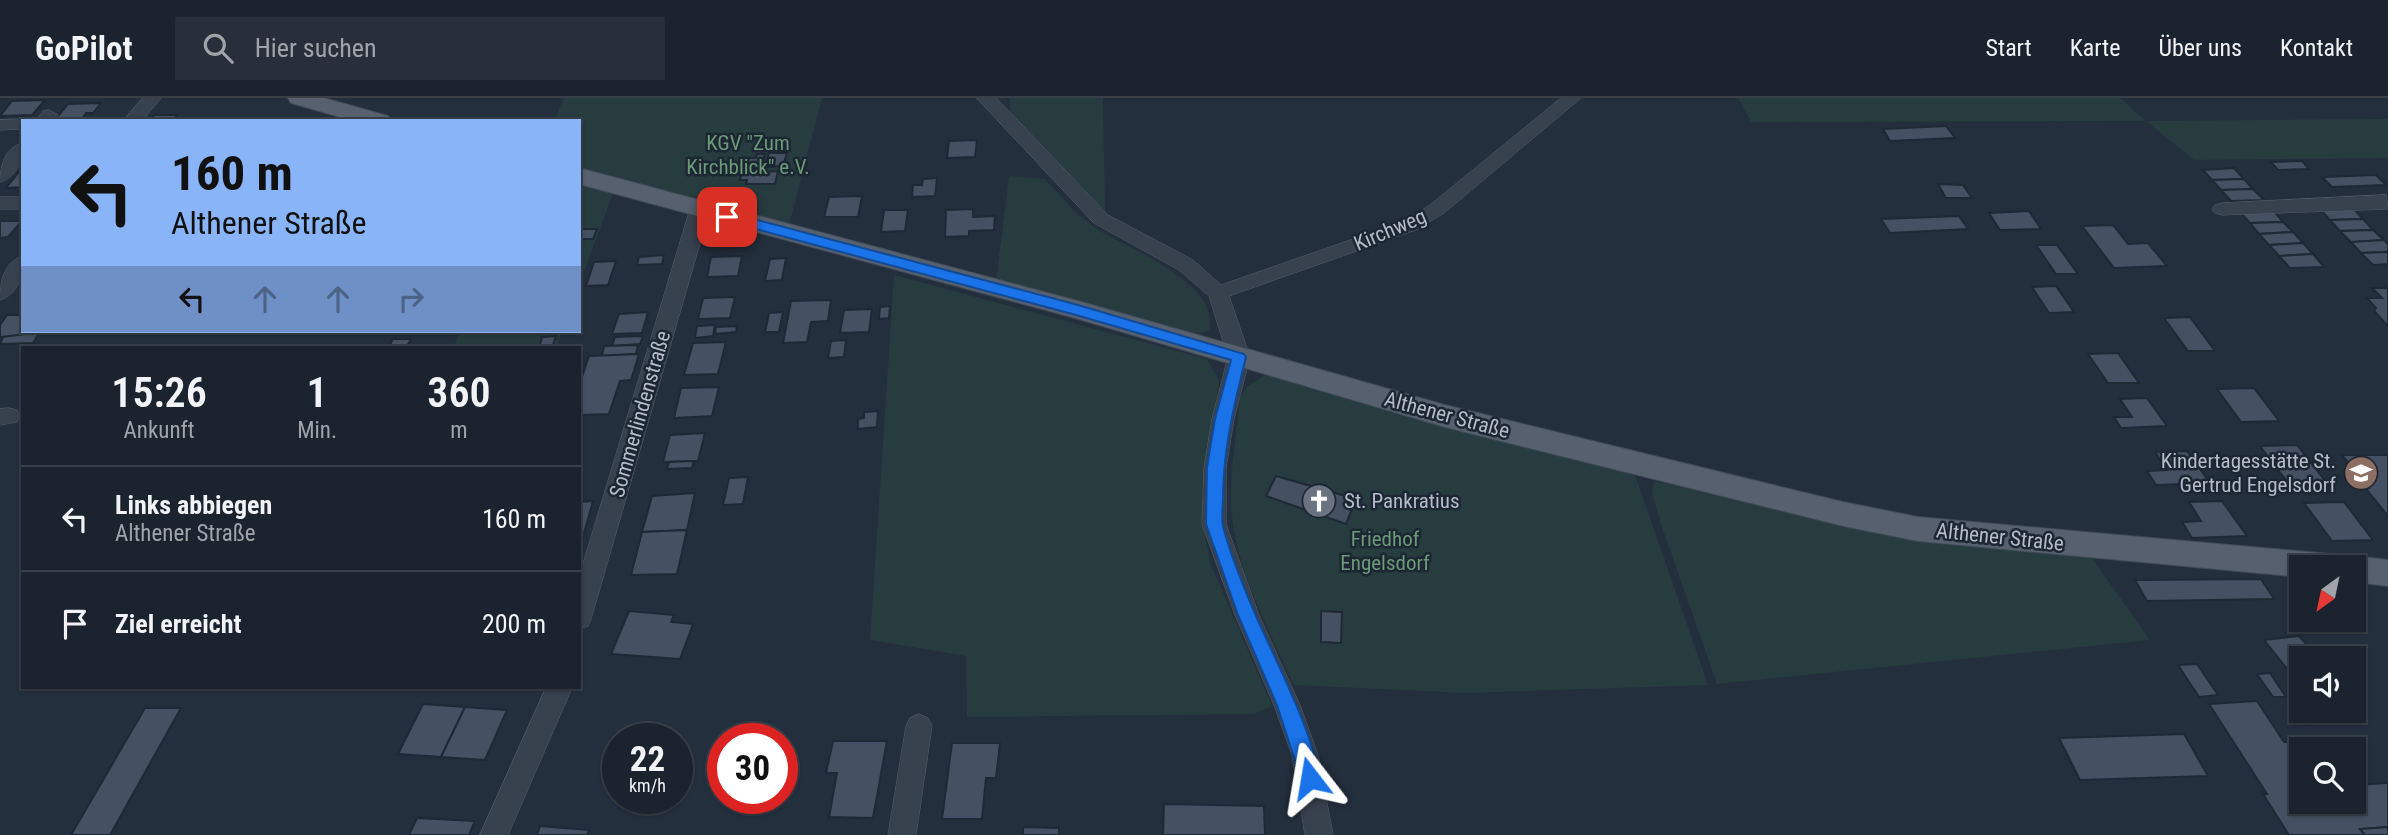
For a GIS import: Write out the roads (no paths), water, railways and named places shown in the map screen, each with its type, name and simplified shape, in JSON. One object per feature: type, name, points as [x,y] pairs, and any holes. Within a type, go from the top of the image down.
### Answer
[{"type":"main road","points":[[299,98],[373,119]]},
{"type":"main road","name":"Althener Straße","points":[[581,177],[1078,310],[1445,415],[1843,514],[1918,529],[2289,563]]},
{"type":"main road","points":[[2366,570],[2388,573]]},
{"type":"street","points":[[134,119],[152,98]]},
{"type":"street","points":[[986,98],[1101,219],[1186,265],[1217,293],[1239,357],[1223,419],[1215,467],[1214,524],[1247,615],[1287,705],[1305,755],[1319,835]]},
{"type":"street","name":"Kirchweg","points":[[1217,293],[1409,226],[1437,209],[1572,98]]},
{"type":"street","points":[[0,125],[21,124]]},
{"type":"street","points":[[0,176],[21,150]]},
{"type":"street","points":[[0,203],[21,203]]},
{"type":"street","points":[[2222,209],[2388,203]]},
{"type":"street","name":"Sommerlindenstraße","points":[[581,612],[700,209]]},
{"type":"street","points":[[0,293],[21,266]]},
{"type":"street","points":[[494,835],[559,689]]},
{"type":"street","points":[[902,835],[919,726]]},
{"type":"place","name":"Kindertagesstätte St. Gertrud Engelsdorf","points":[[2361,473]]},
{"type":"place","name":"St. Pankratius","points":[[1319,501]]},
{"type":"park label","name":"KGV \"Zum Kirchblick\" e.V.","points":[[748,155]]},
{"type":"park label","name":"Friedhof Engelsdorf","points":[[1385,551]]}]
